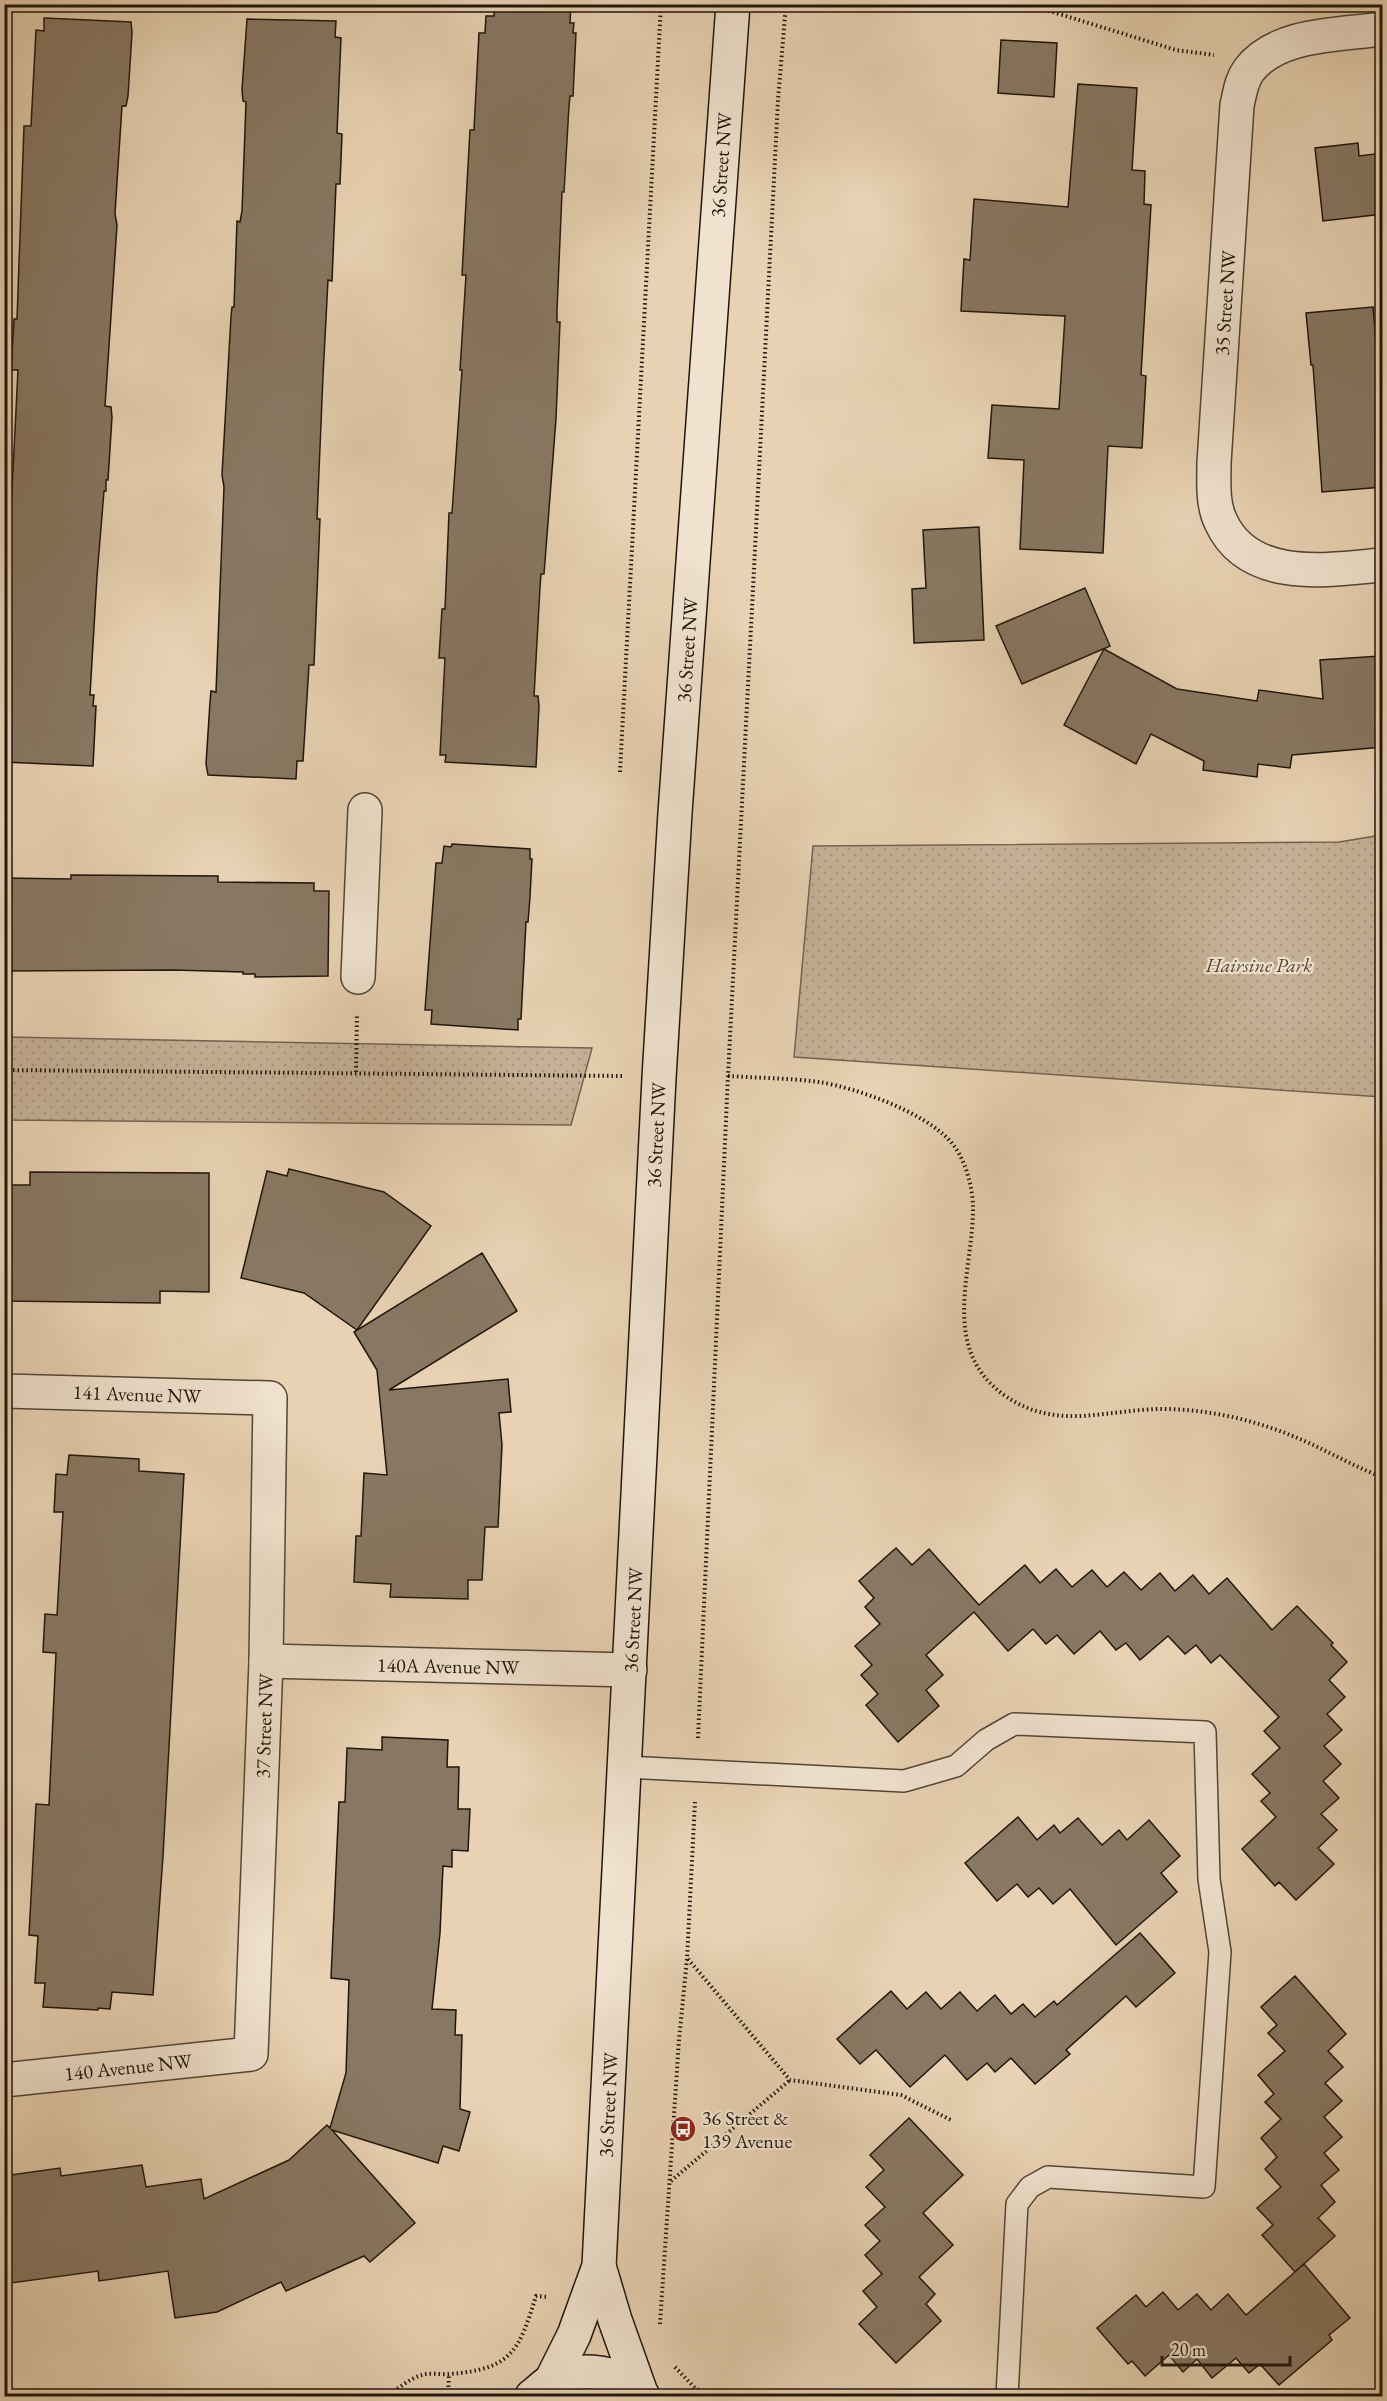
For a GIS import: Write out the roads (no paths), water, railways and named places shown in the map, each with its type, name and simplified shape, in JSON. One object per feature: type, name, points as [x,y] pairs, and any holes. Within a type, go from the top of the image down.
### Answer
[{"type":"street","name":"36 Street NW","points":[[541,2389],[574,2335],[599,2266],[659,1078],[676,801],[733,4]]},
{"type":"street","name":"35 Street NW","points":[[1383,29],[1312,38],[1292,43],[1257,62],[1242,83],[1237,105],[1215,463],[1215,496],[1220,521],[1234,544],[1253,556],[1297,570],[1383,565]]},
{"type":"street","points":[[358,977],[365,810]]},
{"type":"street","name":"141 Avenue NW","points":[[4,1391],[270,1398]]},
{"type":"street","name":"37 Street NW","points":[[252,2054],[266,1661],[270,1398]]},
{"type":"street","name":"140A Avenue NW","points":[[266,1661],[630,1670]]},
{"type":"street","name":"140 Avenue NW","points":[[4,2080],[252,2054]]},
{"type":"street","name":"36 Street NW","points":[[599,2266],[615,2320],[642,2395]]},
{"type":"street","points":[[541,2389],[573,2373],[598,2372],[621,2379],[642,2395]]},
{"type":"lane","points":[[626,1767],[904,1781],[956,1766],[986,1740],[1014,1724],[1205,1732],[1209,1879],[1220,1952],[1204,2187],[1048,2177],[1030,2187],[1017,2204],[1007,2397]]},
{"type":"place","name":"36 Street & 139 Avenue","points":[[683,2129]]},
{"type":"park label","name":"Hairsine Park","points":[[1259,965]]}]
